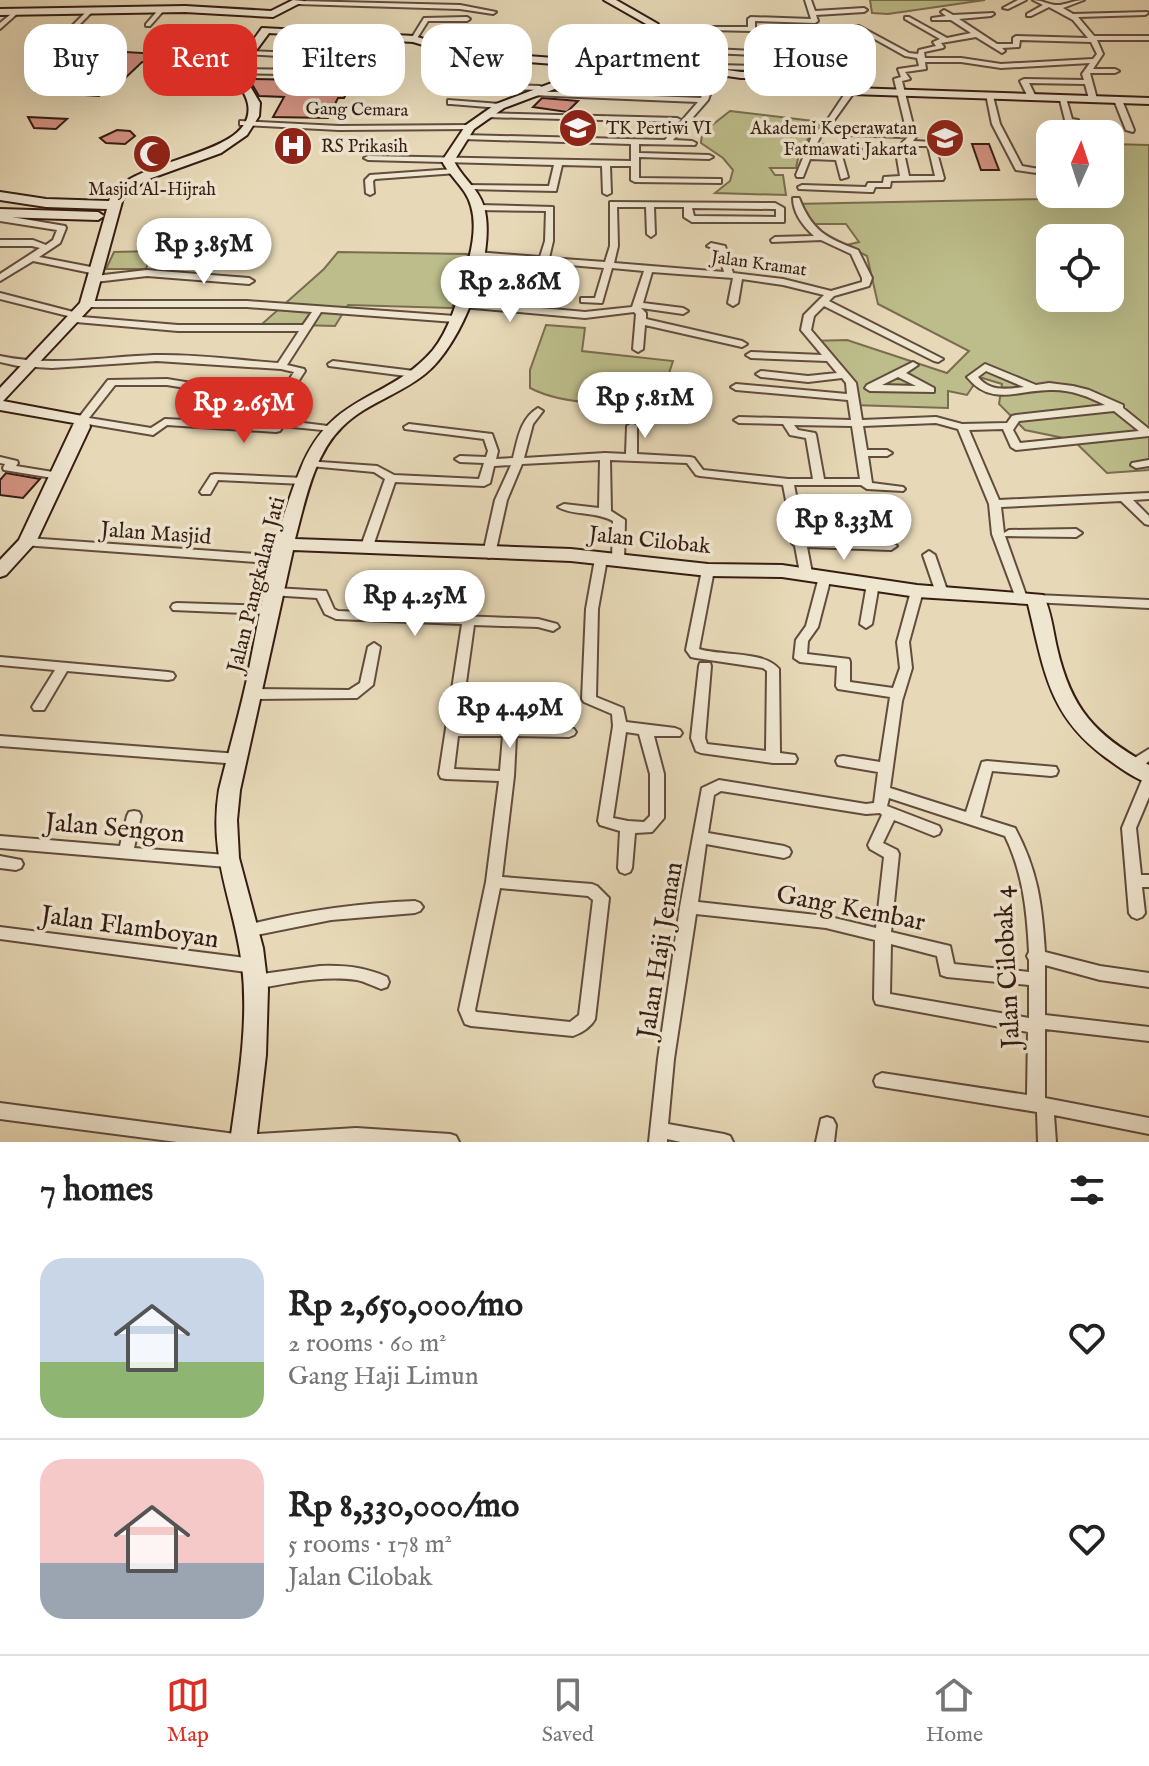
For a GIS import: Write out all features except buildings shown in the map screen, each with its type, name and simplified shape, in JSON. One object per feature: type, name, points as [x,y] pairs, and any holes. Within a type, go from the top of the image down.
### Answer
[{"type":"main road","points":[[609,0],[653,24]]},
{"type":"main road","points":[[0,12],[168,9],[279,14],[299,1]]},
{"type":"main road","points":[[257,42],[299,1]]},
{"type":"main road","points":[[234,13],[280,18]]},
{"type":"main road","points":[[263,34],[414,39],[463,54],[548,59]]},
{"type":"main road","points":[[544,59],[548,61]]},
{"type":"main road","points":[[456,164],[470,134],[494,113],[548,88]]},
{"type":"main road","points":[[876,92],[1149,101]]},
{"type":"main road","points":[[0,397],[80,313],[106,246],[111,211],[124,190],[142,177],[237,139],[254,103],[250,96]]},
{"type":"main road","name":"Jalan Pangkalan Jati","points":[[243,1142],[254,1048],[254,974],[247,931],[227,861],[226,817],[252,697],[307,472],[328,429],[343,415],[414,374],[439,352],[459,311],[476,255],[479,208],[456,164]]},
{"type":"main road","points":[[0,196],[111,211]]},
{"type":"main road","points":[[3,215],[24,200]]},
{"type":"main road","points":[[3,215],[111,211]]},
{"type":"main road","points":[[0,405],[82,420],[27,542],[0,571]]},
{"type":"main road","name":"Jalan Cilobak","points":[[286,552],[366,549],[610,560],[701,574],[806,573],[917,591],[1029,598]]},
{"type":"main road","points":[[1029,598],[1067,706],[1108,750],[1145,769]]},
{"type":"street","points":[[808,0],[814,17]]},
{"type":"street","points":[[1006,8],[1023,0]]},
{"type":"street","points":[[1059,7],[1081,0]]},
{"type":"street","points":[[299,1],[456,3],[493,12]]},
{"type":"street","points":[[1029,15],[1045,2],[1075,15],[1100,54],[1089,71],[1087,82],[1093,99]]},
{"type":"street","points":[[438,19],[444,8]]},
{"type":"street","points":[[149,24],[168,9]]},
{"type":"street","points":[[77,24],[91,10]]},
{"type":"street","points":[[728,28],[753,29],[750,19],[814,17],[843,10],[864,10]]},
{"type":"street","points":[[0,27],[16,12]]},
{"type":"street","points":[[944,12],[998,46],[1017,46],[1016,38],[1149,38]]},
{"type":"street","points":[[1075,15],[1145,13]]},
{"type":"street","points":[[934,19],[991,14]]},
{"type":"street","points":[[907,18],[946,40]]},
{"type":"street","points":[[414,39],[423,20],[467,19]]},
{"type":"street","points":[[904,139],[912,137],[902,104],[904,94],[898,79],[906,79],[901,71],[923,67],[921,51],[941,47],[936,42],[979,34]]},
{"type":"street","points":[[876,38],[907,55],[920,58],[1007,65],[1094,61]]},
{"type":"street","points":[[998,46],[1007,65]]},
{"type":"street","points":[[1089,71],[1115,71]]},
{"type":"street","points":[[1032,97],[1024,81],[1087,82]]},
{"type":"street","points":[[532,93],[704,100]]},
{"type":"street","points":[[667,142],[705,96]]},
{"type":"street","points":[[800,175],[820,132],[847,96]]},
{"type":"street","points":[[989,96],[996,124],[1019,168],[1036,171]]},
{"type":"street","points":[[1062,98],[1069,120]]},
{"type":"street","points":[[1122,100],[1133,112]]},
{"type":"street","points":[[1122,100],[1130,130]]},
{"type":"street","points":[[451,102],[494,113],[677,120]]},
{"type":"street","points":[[587,118],[587,141]]},
{"type":"street","name":"Gang Cemara","points":[[246,123],[587,141],[692,143]]},
{"type":"street","points":[[802,187],[870,190],[871,185],[887,185],[887,179],[940,178],[931,144],[820,132]]},
{"type":"street","points":[[904,139],[909,148],[900,152],[905,179]]},
{"type":"street","points":[[635,142],[637,180],[718,181]]},
{"type":"street","points":[[812,147],[857,149]]},
{"type":"street","points":[[368,158],[456,164],[606,164],[709,157]]},
{"type":"street","points":[[809,157],[839,158],[844,177]]},
{"type":"street","points":[[370,193],[369,180],[373,177],[456,164]]},
{"type":"street","points":[[469,187],[553,189],[558,164]]},
{"type":"street","points":[[606,164],[607,193]]},
{"type":"street","points":[[796,200],[798,211],[820,238]]},
{"type":"street","points":[[584,300],[599,301],[614,246],[613,204],[688,204],[775,206],[780,208],[781,220],[692,219],[688,217],[688,204]]},
{"type":"street","points":[[650,204],[651,234]]},
{"type":"street","points":[[479,208],[550,209],[549,241],[543,262]]},
{"type":"street","points":[[0,278],[57,241],[62,228],[3,215]]},
{"type":"street","points":[[775,240],[820,238],[855,252],[867,278],[866,284],[831,294]]},
{"type":"street","points":[[0,243],[33,243],[47,248]]},
{"type":"street","points":[[711,246],[722,248],[734,276],[733,303]]},
{"type":"street","name":"Jalan Kramat","points":[[476,255],[734,276],[783,282],[831,294]]},
{"type":"street","points":[[32,258],[95,275],[147,273],[249,281]]},
{"type":"street","points":[[637,307],[649,268]]},
{"type":"street","name":"Jalan Kramat","points":[[831,294],[809,315],[806,330],[826,358],[844,375],[852,392],[867,482]]},
{"type":"street","points":[[0,296],[80,313],[178,328],[306,328]]},
{"type":"street","points":[[822,301],[938,359]]},
{"type":"street","points":[[80,313],[247,304],[585,315],[637,307],[683,311]]},
{"type":"street","points":[[637,307],[641,313],[638,349]]},
{"type":"street","points":[[281,366],[319,308]]},
{"type":"street","points":[[641,321],[742,344]]},
{"type":"street","points":[[751,355],[826,358]]},
{"type":"street","points":[[0,359],[31,367],[59,368],[142,358],[281,366],[300,371],[280,402],[288,408],[281,423],[272,430],[165,422],[153,432],[82,420],[112,382],[167,382],[210,389],[188,423]]},
{"type":"street","points":[[333,364],[414,374]]},
{"type":"street","points":[[870,388],[913,365]]},
{"type":"street","points":[[1036,388],[985,367],[972,377],[978,387],[989,393],[1056,386],[1085,392],[1119,407],[1148,433]]},
{"type":"street","points":[[736,387],[852,392],[870,388],[930,390],[899,373]]},
{"type":"street","points":[[761,374],[808,379],[844,375]]},
{"type":"street","points":[[739,420],[859,423],[936,420],[962,427],[1009,426],[1016,418],[1119,407]]},
{"type":"street","points":[[489,554],[494,521],[517,463],[528,423],[538,411]]},
{"type":"street","points":[[786,420],[794,433],[811,435],[819,483]]},
{"type":"street","points":[[281,423],[328,429]]},
{"type":"street","points":[[631,457],[632,426]]},
{"type":"street","points":[[1009,426],[1016,447],[1148,433]]},
{"type":"street","points":[[206,492],[215,477],[377,469],[391,478],[482,484],[491,462],[488,436],[409,427]]},
{"type":"street","points":[[962,427],[995,504],[1003,534],[1029,598]]},
{"type":"street","points":[[863,453],[887,453]]},
{"type":"street","points":[[605,456],[605,512]]},
{"type":"street","points":[[460,459],[517,463],[605,456],[690,460],[700,473],[788,482],[867,482],[874,489],[899,489]]},
{"type":"street","points":[[0,460],[13,463],[8,468],[59,476]]},
{"type":"street","points":[[366,549],[391,478]]},
{"type":"street","points":[[788,482],[806,573]]},
{"type":"street","points":[[995,504],[1149,496]]},
{"type":"street","points":[[1123,497],[1149,522]]},
{"type":"street","points":[[564,507],[605,512],[619,520],[610,560],[592,609],[589,699],[618,711],[620,726],[605,821],[647,828],[657,818],[657,774],[646,733]]},
{"type":"street","points":[[1003,534],[1076,533]]},
{"type":"street","name":"Jalan Masjid","points":[[27,542],[286,552]]},
{"type":"street","points":[[798,543],[891,546]]},
{"type":"street","points":[[929,555],[942,593]]},
{"type":"street","points":[[701,574],[692,650],[705,659],[767,664],[773,669],[773,758]]},
{"type":"street","points":[[825,577],[812,627],[802,640],[800,658],[844,662],[843,686],[898,693]]},
{"type":"street","points":[[866,624],[873,584]]},
{"type":"street","points":[[917,591],[903,642],[906,668],[898,693],[884,791],[885,810],[875,845],[892,854],[883,935],[882,999],[1036,1024],[1149,1034]]},
{"type":"street","points":[[177,607],[273,601],[322,594],[329,611],[336,615],[468,623],[538,623],[553,627]]},
{"type":"street","name":"Jalan Cilobak","points":[[1029,598],[1149,604]]},
{"type":"street","points":[[468,623],[446,774],[507,776]]},
{"type":"street","points":[[252,697],[352,695],[366,685],[374,647]]},
{"type":"street","points":[[705,659],[698,738],[701,748],[790,759]]},
{"type":"street","points":[[0,661],[168,676]]},
{"type":"street","points":[[39,707],[63,668]]},
{"type":"street","points":[[252,697],[317,701]]},
{"type":"street","points":[[620,726],[639,728],[646,733],[675,733]]},
{"type":"street","points":[[451,731],[569,732]]},
{"type":"street","points":[[494,882],[592,890],[601,898],[587,1019],[573,1029],[471,1019],[467,1010],[494,882],[510,731]]},
{"type":"street","points":[[0,741],[239,759]]},
{"type":"street","points":[[843,761],[887,768]]},
{"type":"street","points":[[972,818],[987,766],[1051,771]]},
{"type":"street","points":[[1137,913],[1141,881],[1129,828],[1145,769]]},
{"type":"street","name":"Jalan Haji Jeman","points":[[659,1136],[688,907],[707,792],[719,785],[885,810]]},
{"type":"street","name":"Jalan Cilobak 4","points":[[884,791],[1010,832],[1019,845],[1032,897],[1040,1105],[1047,1142]]},
{"type":"street","points":[[885,810],[934,830]]},
{"type":"street","points":[[126,852],[134,816]]},
{"type":"street","points":[[625,868],[628,827]]},
{"type":"street","points":[[701,837],[784,852]]},
{"type":"street","name":"Jalan Sengon","points":[[0,842],[227,861]]},
{"type":"street","points":[[247,931],[303,916],[359,908],[415,907]]},
{"type":"street","name":"Gang Kembar","points":[[688,907],[826,922],[944,951],[947,970],[1035,979]]},
{"type":"street","name":"Jalan Flamboyan","points":[[0,933],[254,974],[344,973],[374,977],[381,982]]},
{"type":"street","points":[[1035,956],[1100,973],[1149,980]]},
{"type":"street","points":[[882,1081],[1040,1105],[1149,1126]]},
{"type":"street","points":[[0,1111],[243,1142],[356,1136],[450,1142]]},
{"type":"street","points":[[659,1136],[724,1142]]},
{"type":"green space","points":[[870,0],[985,0],[888,14],[872,13]]},
{"type":"green space","points":[[730,111],[822,122],[800,149],[796,168],[770,168],[775,175],[783,175],[786,195],[715,193],[730,181],[733,170],[723,158],[701,143],[702,133]]},
{"type":"green space","points":[[1124,144],[1149,145],[1149,470],[1107,473],[1073,440],[1025,430],[999,404],[1002,384],[979,377],[967,395],[948,391],[948,408],[852,405],[847,380],[811,341],[847,340],[947,373],[969,351],[878,304],[867,256],[846,245],[859,242],[846,224],[810,224],[794,204],[1036,199],[1036,208],[1124,208]]},
{"type":"green space","points":[[152,251],[146,269],[106,269],[114,252]]},
{"type":"green space","points":[[338,252],[468,254],[452,308],[348,305],[335,326],[262,324],[324,269]]},
{"type":"green space","points":[[546,325],[585,328],[582,351],[673,361],[660,400],[611,403],[577,401],[530,388],[530,370]]},
{"type":"place","name":"TK Pertiwi VI","points":[[578,128]]},
{"type":"place","name":"Akademi Keperawatan Fatmawati Jakarta","points":[[945,138]]},
{"type":"place","name":"RS Prikasih","points":[[293,146]]},
{"type":"place","name":"Masjid Al-Hijrah","points":[[152,154]]}]
